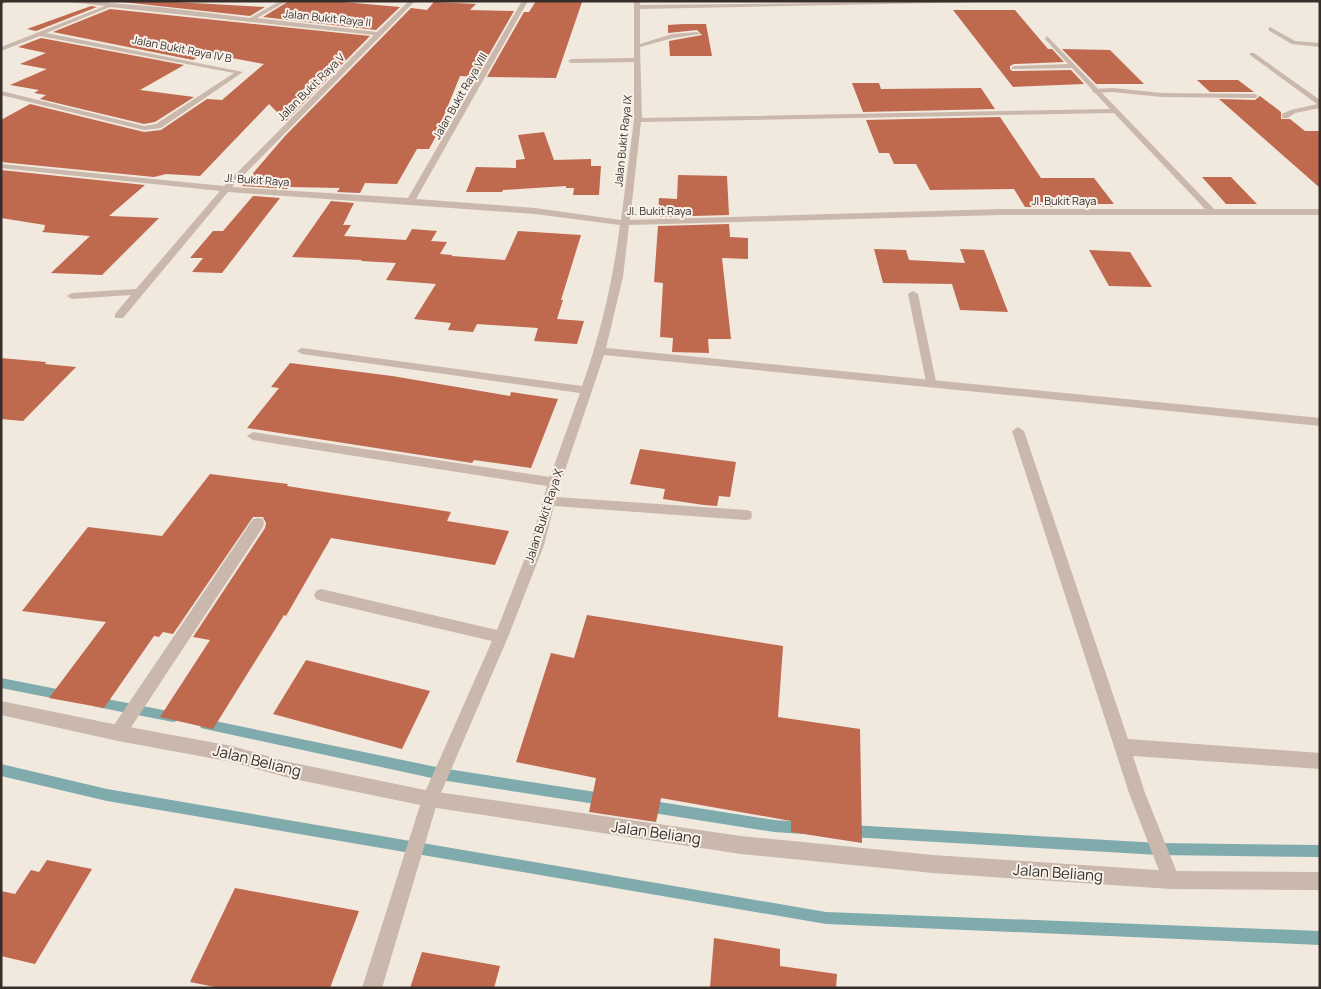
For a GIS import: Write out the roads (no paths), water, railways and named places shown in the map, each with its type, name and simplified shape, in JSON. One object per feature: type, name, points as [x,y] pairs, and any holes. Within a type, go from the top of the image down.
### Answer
[{"type":"street","points":[[1,3],[6,1]]},
{"type":"street","name":"Jalan Bukit Raya II","points":[[64,1],[159,9],[380,34]]},
{"type":"street","points":[[159,9],[171,1]]},
{"type":"street","points":[[250,20],[284,1]]},
{"type":"street","name":"Jalan Bukit Raya V","points":[[119,316],[226,189],[412,1]]},
{"type":"street","name":"Jalan Bukit Raya VIII","points":[[411,201],[525,1]]},
{"type":"street","points":[[637,4],[1024,1]]},
{"type":"street","name":"Jalan Bukit Raya IX","points":[[625,223],[638,120],[637,4]]},
{"type":"street","points":[[1,49],[111,6]]},
{"type":"street","points":[[1270,29],[1294,42],[1320,45]]},
{"type":"street","name":"Jalan Bukit Raya IV B","points":[[1,93],[150,128],[158,126],[240,72],[41,34]]},
{"type":"street","points":[[638,46],[672,36],[697,34]]},
{"type":"street","points":[[1047,38],[1095,91],[1211,211]]},
{"type":"street","points":[[1252,54],[1320,104]]},
{"type":"street","points":[[571,61],[637,60]]},
{"type":"street","points":[[1014,68],[1074,66]]},
{"type":"street","points":[[1095,91],[1112,90],[1162,95],[1255,96]]},
{"type":"street","points":[[1285,116],[1293,111],[1320,104]]},
{"type":"street","points":[[638,120],[1114,111]]},
{"type":"street","name":"Jl. Bukit Raya","points":[[1,166],[226,189],[534,211],[625,223],[1001,212],[1320,212]]},
{"type":"street","name":"Jalan Bukit Raya X","points":[[372,988],[430,799],[501,637],[536,545],[554,482],[600,352],[618,277],[625,223]]},
{"type":"street","points":[[72,296],[140,292]]},
{"type":"street","points":[[914,294],[931,382]]},
{"type":"street","points":[[302,351],[586,390]]},
{"type":"street","points":[[600,352],[770,369],[931,382],[1320,422]]},
{"type":"street","points":[[1018,431],[1137,793],[1171,880]]},
{"type":"street","points":[[253,436],[554,482]]},
{"type":"street","points":[[550,500],[746,515]]},
{"type":"street","points":[[118,733],[258,523]]},
{"type":"street","points":[[321,595],[501,637]]},
{"type":"street","name":"Jalan Beliang","points":[[1,708],[118,733],[232,754],[290,770],[430,799],[741,845],[933,864],[1171,880],[1320,880]]},
{"type":"street","points":[[1122,747],[1320,761]]},
{"type":"waterway","points":[[1,683],[62,695]]},
{"type":"waterway","points":[[97,702],[173,717]]},
{"type":"waterway","points":[[205,724],[441,774],[602,799]]},
{"type":"waterway","points":[[1,770],[107,795],[826,918],[1320,938]]},
{"type":"waterway","points":[[647,806],[774,826],[803,828]]},
{"type":"waterway","points":[[851,831],[1159,849],[1320,851]]}]
